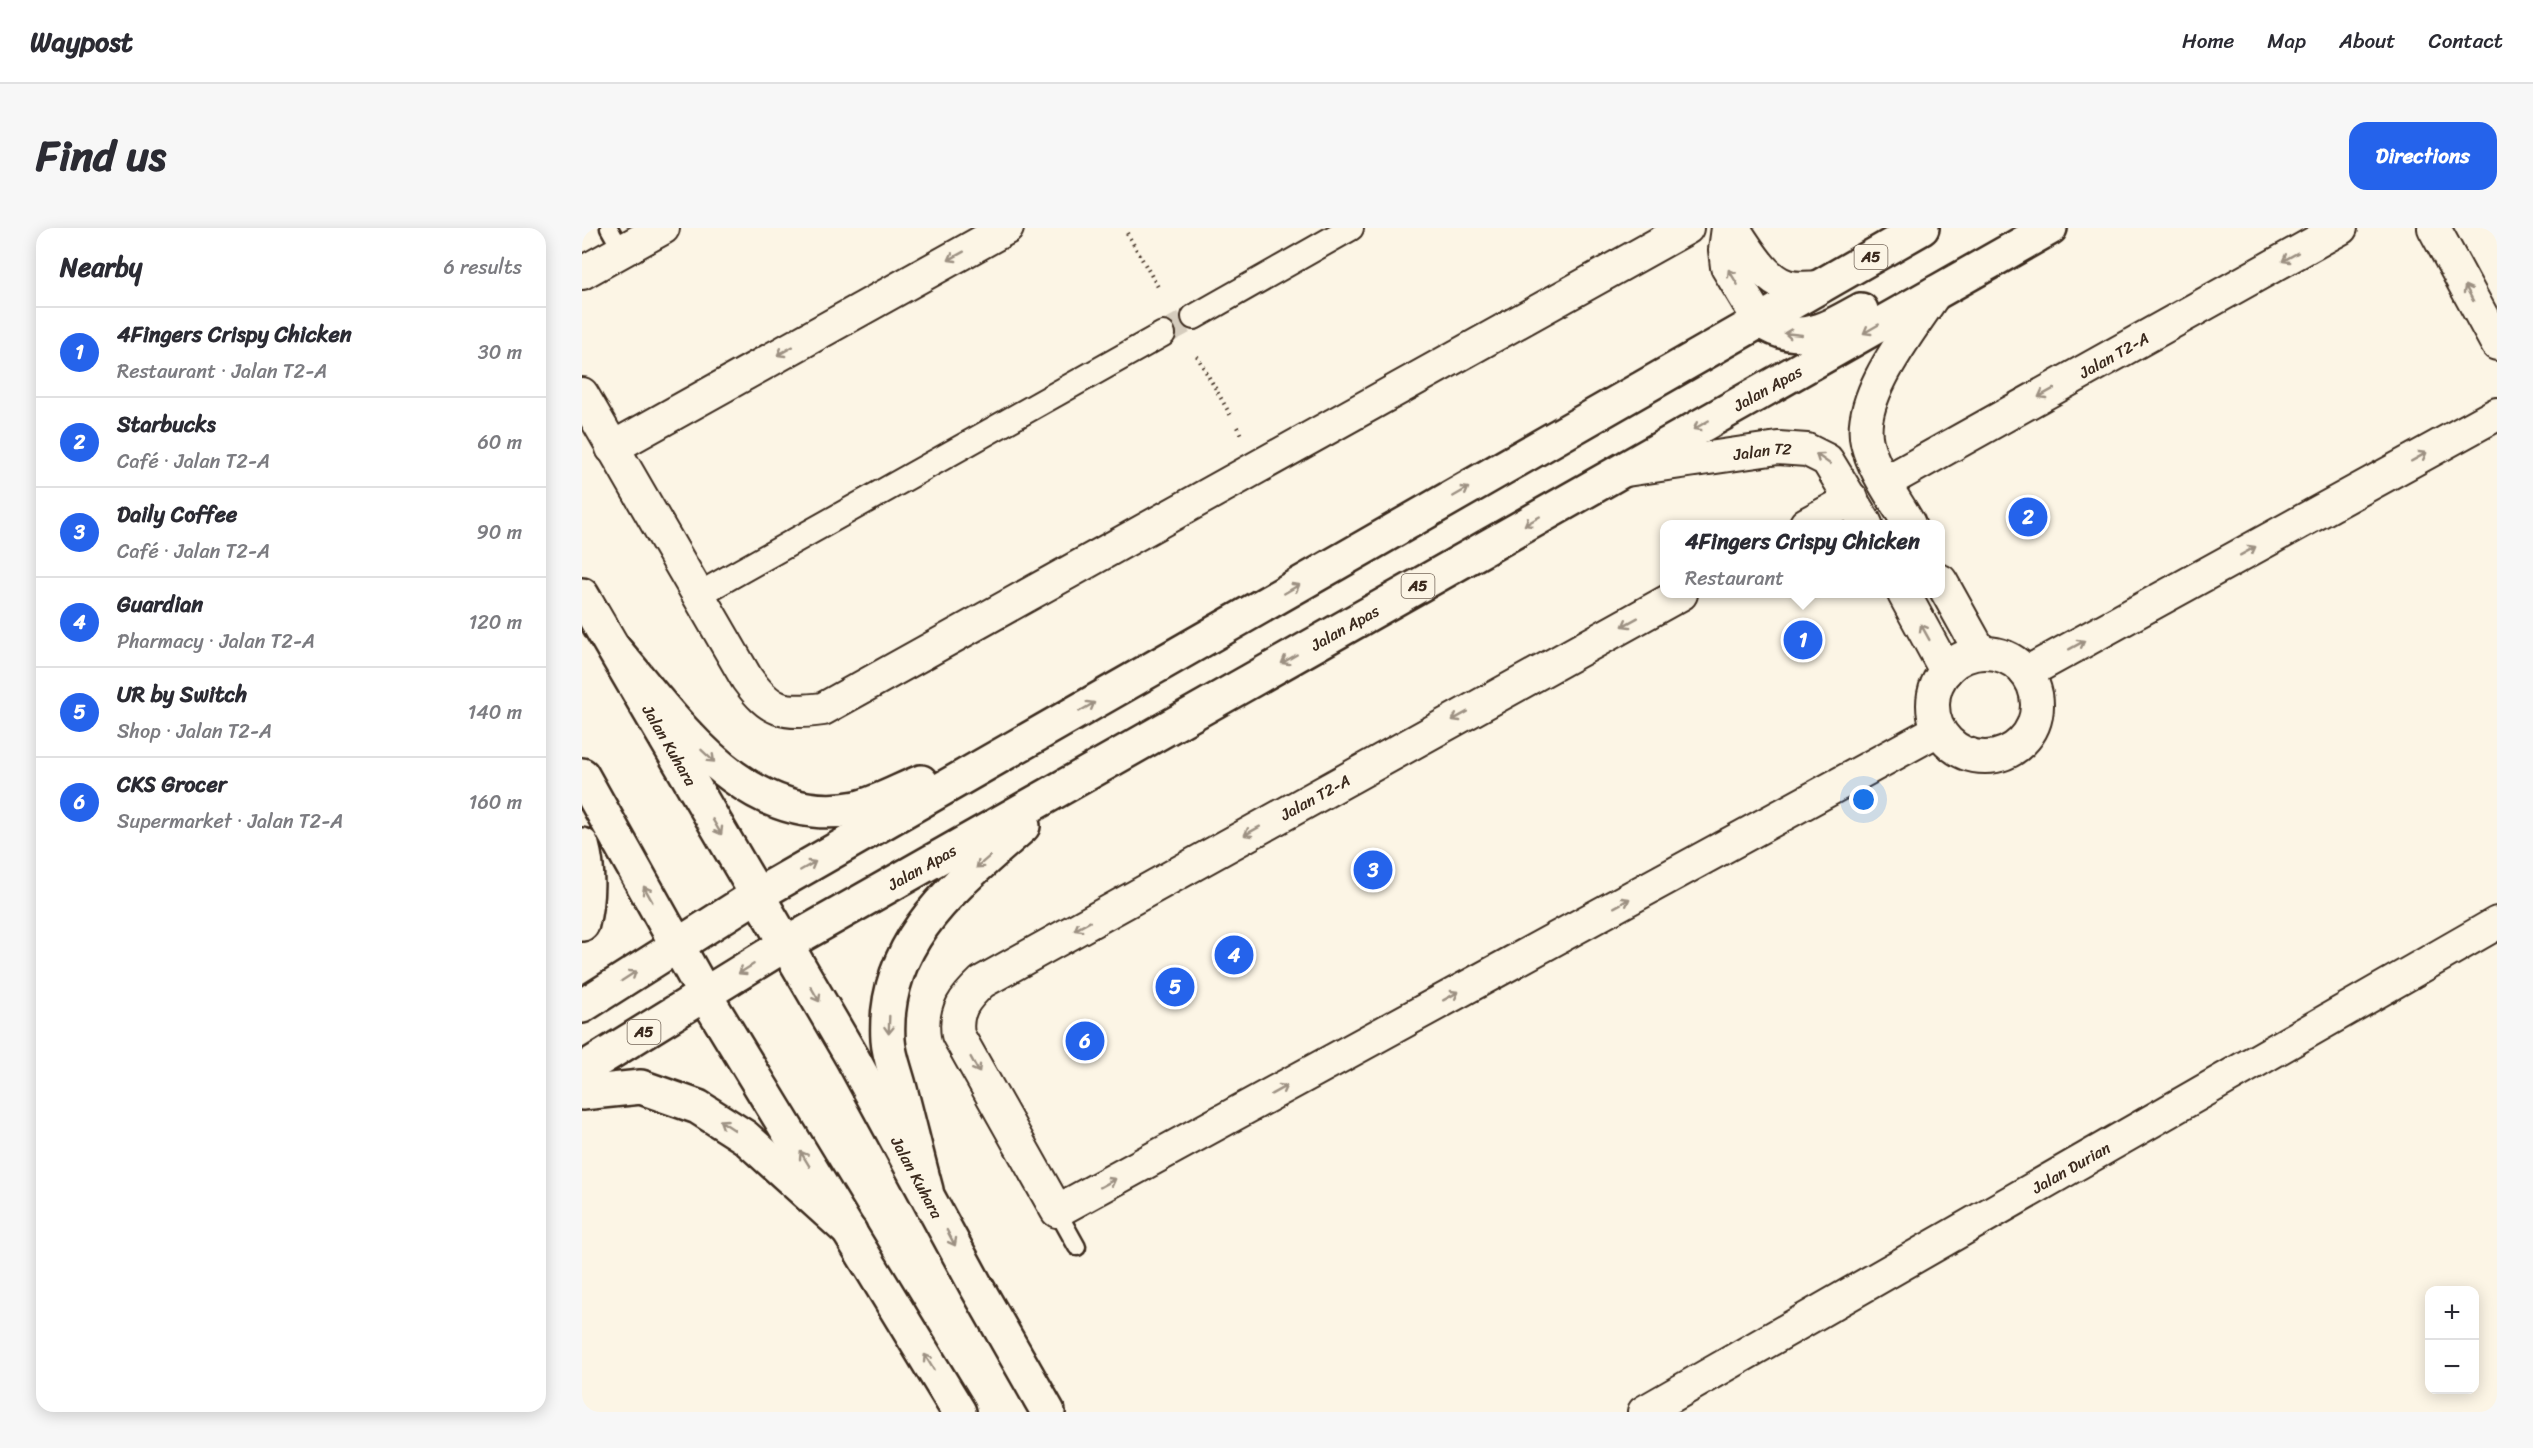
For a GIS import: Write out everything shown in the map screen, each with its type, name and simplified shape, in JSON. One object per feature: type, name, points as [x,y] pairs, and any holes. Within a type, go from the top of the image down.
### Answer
[{"type":"main road","name":"A5","points":[[582,1006],[757,895],[1923,228]]},
{"type":"main road","name":"Jalan Apas","points":[[705,995],[786,944],[2050,228]]},
{"type":"main road","points":[[1759,320],[1774,331],[1790,335],[1808,335],[1831,327],[1931,271],[1951,264],[2001,256]]},
{"type":"main road","name":"Jalan Kuhara","points":[[582,595],[786,944],[926,1190],[975,1284],[1048,1412]]},
{"type":"main road","points":[[614,649],[704,753],[738,782],[775,801],[819,812],[858,807],[1045,731]]},
{"type":"main road","points":[[582,775],[705,995],[959,1412]]},
{"type":"main road","points":[[926,1190],[888,1042],[890,998],[905,953],[928,916],[955,886],[1074,781]]},
{"type":"main road","points":[[582,845],[585,854],[587,904],[582,924]]},
{"type":"main road","name":"A5","points":[[582,1070],[705,995]]},
{"type":"main road","points":[[582,1093],[641,1087],[698,1107],[745,1137],[850,1232]]},
{"type":"street","points":[[582,273],[615,239],[663,228]]},
{"type":"street","points":[[612,448],[1007,228]]},
{"type":"street","points":[[1194,317],[1351,228]]},
{"type":"street","points":[[582,394],[747,679],[762,699],[780,710],[800,712],[823,709],[1687,228]]},
{"type":"street","points":[[1728,228],[1725,250],[1727,267],[1759,320]]},
{"type":"street","points":[[1733,228],[1770,277],[1779,283],[1801,288],[1820,287]]},
{"type":"street","name":"Jalan T2-A","points":[[1886,482],[2341,228]]},
{"type":"street","points":[[2434,228],[2497,344]]},
{"type":"street","points":[[1907,520],[1867,442],[1867,414],[1877,383],[1936,292]]},
{"type":"street","points":[[698,595],[1163,334]]},
{"type":"street","points":[[2026,673],[2497,414]]},
{"type":"street","name":"Jalan T2","points":[[1621,471],[1778,448],[1807,450],[1827,460],[1859,512]]},
{"type":"street","points":[[1826,520],[1859,512]]},
{"type":"street","points":[[1945,588],[1981,653]]},
{"type":"street","name":"Jalan T2-A","points":[[1057,1211],[958,1035],[956,1023],[958,1011],[967,996],[982,982],[1674,598]]},
{"type":"street","points":[[1906,598],[1946,671]]},
{"type":"street","points":[[1981,653],[1998,655],[2013,662],[2026,673],[2034,688],[2037,705],[2034,722],[2025,737],[2013,749],[1997,756],[1979,757],[1963,753],[1949,744],[1938,730],[1933,715],[1933,699],[1937,684],[1946,671],[1968,656],[1981,653]]},
{"type":"street","points":[[1057,1211],[1938,730]]},
{"type":"street","name":"Jalan Durian","points":[[1644,1412],[2497,923]]},
{"type":"lane","points":[[1057,1211],[1077,1247]]},
{"type":"path","points":[[1127,233],[1158,287]]},
{"type":"path","points":[[1197,356],[1231,416]]},
{"type":"tunnel","points":[[1163,334],[1194,317]]},
{"type":"place","name":"Starbucks","points":[[2028,517]]},
{"type":"place","name":"4Fingers Crispy Chicken","points":[[1803,640]]},
{"type":"place","name":"Daily Coffee","points":[[1373,870]]},
{"type":"place","name":"Guardian","points":[[1234,955]]},
{"type":"place","name":"UR by Switch","points":[[1175,987]]},
{"type":"place","name":"CKS Grocer","points":[[1085,1041]]}]
